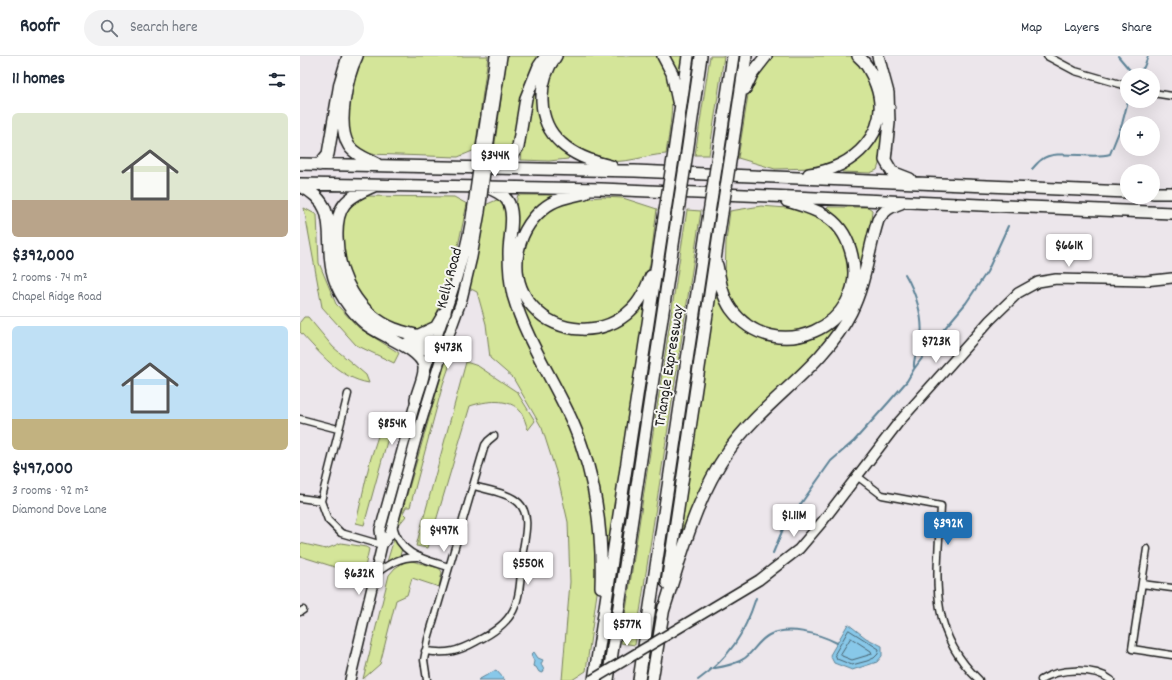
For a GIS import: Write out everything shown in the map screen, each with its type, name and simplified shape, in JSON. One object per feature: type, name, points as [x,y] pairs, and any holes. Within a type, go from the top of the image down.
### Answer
[{"type":"highway","points":[[319,165],[328,154],[340,83],[348,56]]},
{"type":"highway","points":[[357,56],[349,76],[343,131],[349,147],[355,152],[381,166]]},
{"type":"highway","points":[[483,168],[511,156],[518,147],[526,98],[539,66],[546,56]]},
{"type":"highway","points":[[556,56],[544,77],[542,98],[544,117],[551,131],[560,143],[582,158],[635,171]]},
{"type":"highway","points":[[664,56],[672,73],[680,112]]},
{"type":"highway","points":[[593,680],[688,56]]},
{"type":"highway","name":"Triangle Expressway","points":[[608,680],[702,56]]},
{"type":"highway","name":"Triangle Expressway","points":[[638,680],[733,56]]},
{"type":"highway","points":[[652,680],[746,56]]},
{"type":"highway","points":[[739,102],[752,74],[766,56]]},
{"type":"highway","points":[[780,177],[818,173],[840,166],[856,156],[871,137],[878,117],[879,98],[869,69],[858,56]]},
{"type":"highway","points":[[878,56],[888,93],[889,123],[885,160],[892,172],[922,183]]},
{"type":"highway","points":[[300,164],[635,171],[1120,192]]},
{"type":"highway","points":[[300,185],[601,189],[1172,213]]},
{"type":"highway","points":[[300,185],[319,198],[327,212],[332,272],[344,299],[368,325],[414,351],[423,364],[424,368],[416,399]]},
{"type":"highway","points":[[376,185],[350,197],[340,210],[336,229],[338,258],[341,270],[353,294],[366,311],[384,324],[416,336],[436,348]]},
{"type":"highway","points":[[488,187],[507,199],[510,208],[509,255],[513,294],[523,324],[572,421],[590,475],[598,510],[601,546],[601,627]]},
{"type":"highway","points":[[601,189],[572,196],[543,208],[530,221],[524,232],[518,250],[517,265],[519,280],[525,294],[533,306],[544,317],[560,326],[576,329],[589,329],[607,325],[631,311],[637,303],[657,260]]},
{"type":"highway","points":[[1160,193],[1172,193]]},
{"type":"highway","points":[[716,257],[721,285],[731,308],[740,319],[760,332],[781,338],[807,334],[819,330],[840,312],[849,298],[855,272],[850,246],[843,232],[832,220],[819,211],[765,196]]},
{"type":"highway","points":[[662,615],[687,532],[715,472],[729,450],[755,418],[820,355],[838,334],[850,314],[864,280],[878,220],[882,213],[889,207],[905,202]]},
{"type":"highway","points":[[416,336],[436,327],[445,312]]},
{"type":"highway","points":[[392,339],[436,348]]},
{"type":"main road","name":"Kelly Road","points":[[382,546],[380,530],[416,399],[436,348],[469,273],[486,142],[495,56]]},
{"type":"main road","name":"Kelly Road","points":[[486,142],[502,56]]},
{"type":"main road","name":"Kelly Road","points":[[350,680],[382,546],[390,534],[393,524],[445,312],[465,252],[476,212]]},
{"type":"main road","points":[[593,680],[759,580],[786,560],[811,535],[903,418],[986,325],[1018,293],[1038,282],[1056,279],[1145,281],[1172,278]]},
{"type":"street","points":[[1047,56],[1075,71],[1120,84]]},
{"type":"street","points":[[1160,94],[1172,96]]},
{"type":"street","points":[[348,394],[321,501],[328,520],[341,533],[382,546]]},
{"type":"street","points":[[300,419],[338,429]]},
{"type":"street","points":[[427,680],[424,670],[425,650],[485,446],[488,440],[494,436]]},
{"type":"street","points":[[857,476],[882,495],[942,506],[937,590],[941,620],[950,643],[970,672],[979,680]]},
{"type":"street","points":[[425,650],[449,653],[461,650],[491,634],[505,624],[511,617],[517,600],[525,529],[524,511],[519,503],[510,497],[474,486]]},
{"type":"street","points":[[300,498],[321,501]]},
{"type":"street","points":[[393,524],[401,544],[417,557],[449,567]]},
{"type":"street","points":[[1147,549],[1132,649],[1172,655]]},
{"type":"street","points":[[375,574],[395,560],[417,557]]},
{"type":"street","points":[[1142,584],[1172,588]]},
{"type":"street","points":[[1040,680],[1064,672],[1094,672],[1111,680]]},
{"type":"green space","points":[[361,56],[488,56],[475,150],[458,157],[368,154],[356,148],[349,136],[347,126],[349,101]]},
{"type":"green space","points":[[507,56],[542,56],[514,144],[509,153],[500,156],[494,150]]},
{"type":"green space","points":[[559,56],[658,56],[665,66],[671,90],[671,117],[666,154],[627,161],[611,161],[596,159],[580,154],[564,141],[555,130],[550,118],[546,93],[552,68]]},
{"type":"green space","points":[[668,56],[685,56],[681,80],[678,80]]},
{"type":"green space","points":[[710,56],[724,56],[709,155],[695,155]]},
{"type":"green space","points":[[770,56],[853,56],[862,64],[875,91],[874,120],[868,137],[844,161],[814,168],[775,169],[738,158],[748,95],[754,77]]},
{"type":"green space","points":[[536,81],[539,82],[538,92],[564,152],[569,156],[568,159],[549,161],[521,160],[526,114]]},
{"type":"green space","points":[[880,126],[883,127],[877,170],[870,173],[842,172],[842,170],[858,160]]},
{"type":"green space","points":[[518,195],[553,195],[512,247],[517,198]]},
{"type":"green space","points":[[362,196],[454,197],[467,204],[453,269],[433,324],[415,331],[403,328],[382,317],[363,302],[344,268],[340,225],[345,210],[352,201]]},
{"type":"green space","points":[[602,197],[623,198],[657,209],[650,264],[645,283],[635,301],[608,322],[576,326],[546,314],[534,302],[524,286],[520,255],[531,225],[557,203],[577,199]]},
{"type":"green space","points":[[499,199],[507,209],[505,258],[547,379],[577,446],[588,485],[595,518],[598,586],[586,671],[572,680],[562,680],[570,582],[568,522],[558,478],[542,428],[513,378],[490,358],[486,324],[477,292],[467,287],[485,205]]},
{"type":"green space","points":[[761,206],[799,209],[827,219],[846,243],[849,288],[836,312],[814,328],[787,334],[760,329],[741,315],[729,295],[725,278],[726,242],[730,211]]},
{"type":"green space","points":[[828,207],[868,207],[872,210],[870,232],[862,277],[858,276],[858,266],[854,248],[845,232],[827,210]]},
{"type":"green space","points":[[304,208],[317,215],[319,263],[336,304],[359,328],[399,353],[394,363],[356,345],[322,307]]},
{"type":"green space","points":[[687,210],[701,211],[635,645],[621,643]]},
{"type":"green space","points":[[715,286],[718,287],[728,309],[787,341],[840,317],[843,318],[815,355],[761,407],[684,531],[680,531]]},
{"type":"green space","points":[[517,294],[524,301],[585,333],[640,306],[644,307],[643,332],[608,561],[605,561],[600,506]]},
{"type":"green space","points":[[304,317],[308,317],[333,347],[366,375],[369,383],[348,376],[331,364],[323,356],[300,332],[300,322]]},
{"type":"green space","points":[[449,349],[455,350],[443,384],[410,507],[406,507],[403,513],[406,516],[398,526]]},
{"type":"green space","points":[[466,362],[478,366],[517,392],[535,421],[528,430],[521,412],[516,407],[504,402],[490,402],[470,406],[428,548],[416,546]]},
{"type":"green space","points":[[385,414],[394,416],[364,525],[356,523],[370,461]]},
{"type":"green space","points":[[394,539],[402,548],[400,556],[387,562]]},
{"type":"green space","points":[[300,543],[326,549],[341,543],[366,547],[369,549],[363,576],[300,556]]},
{"type":"green space","points":[[408,560],[439,568],[442,572],[439,587],[412,578],[407,595],[396,600],[380,664],[363,679],[389,575],[395,568],[403,563],[402,561]]},
{"type":"water","points":[[848,624],[866,638],[882,646],[882,656],[877,662],[852,670],[834,663],[830,655]]},
{"type":"water","points":[[534,652],[538,658],[543,660],[541,664],[544,670],[543,673],[539,672],[536,667],[533,666],[534,661],[531,655]]},
{"type":"water","points":[[496,670],[505,680],[478,680]]},
{"type":"waterway","points":[[1118,56],[1128,68]]},
{"type":"waterway","points":[[1143,68],[1148,56]]},
{"type":"waterway","points":[[1032,169],[1041,160],[1055,155],[1064,154],[1093,156],[1110,154],[1122,124],[1126,108]]},
{"type":"waterway","points":[[773,553],[783,529],[831,461],[854,441],[907,381],[939,335],[966,303],[987,272],[1008,226]]},
{"type":"waterway","points":[[905,274],[918,305],[922,330],[915,356],[914,367]]},
{"type":"waterway","points":[[698,680],[719,663],[727,654],[741,634],[756,598]]},
{"type":"waterway","points":[[710,669],[728,665],[745,658],[765,637],[777,632],[804,632],[837,643]]}]
